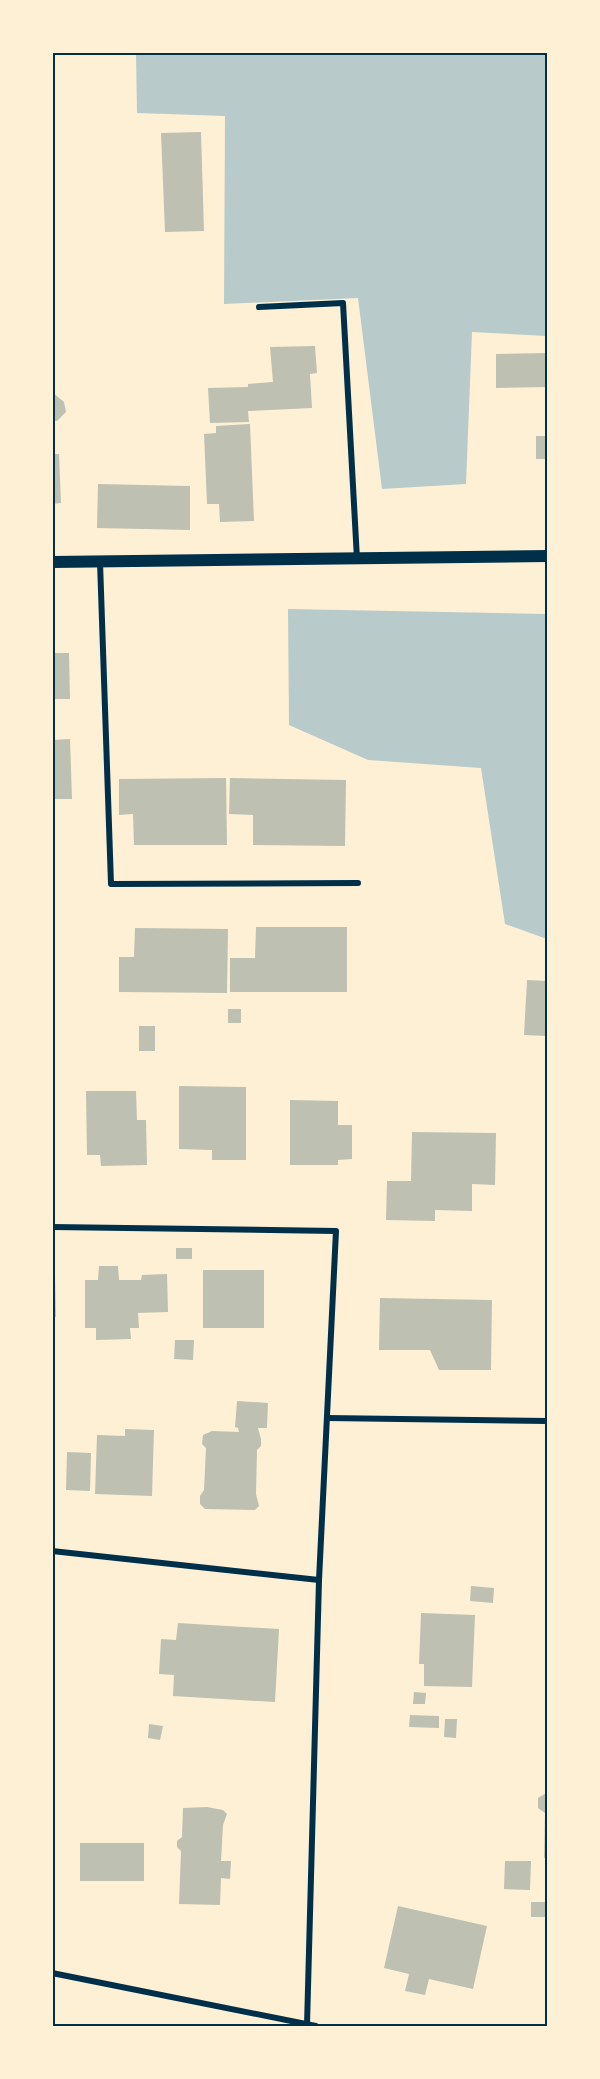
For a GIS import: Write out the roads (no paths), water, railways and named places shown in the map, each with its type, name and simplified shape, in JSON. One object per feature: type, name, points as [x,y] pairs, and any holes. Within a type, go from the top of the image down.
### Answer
[{"type":"main road","points":[[52,562],[548,556]]},
{"type":"street","points":[[259,307],[343,303],[357,559]]},
{"type":"street","points":[[99,561],[111,884],[358,884]]},
{"type":"street","points":[[52,1227],[336,1231],[319,1580],[307,2025]]},
{"type":"street","points":[[327,1418],[548,1421]]},
{"type":"street","points":[[52,1551],[319,1580]]},
{"type":"street","points":[[52,1974],[316,2026]]}]
